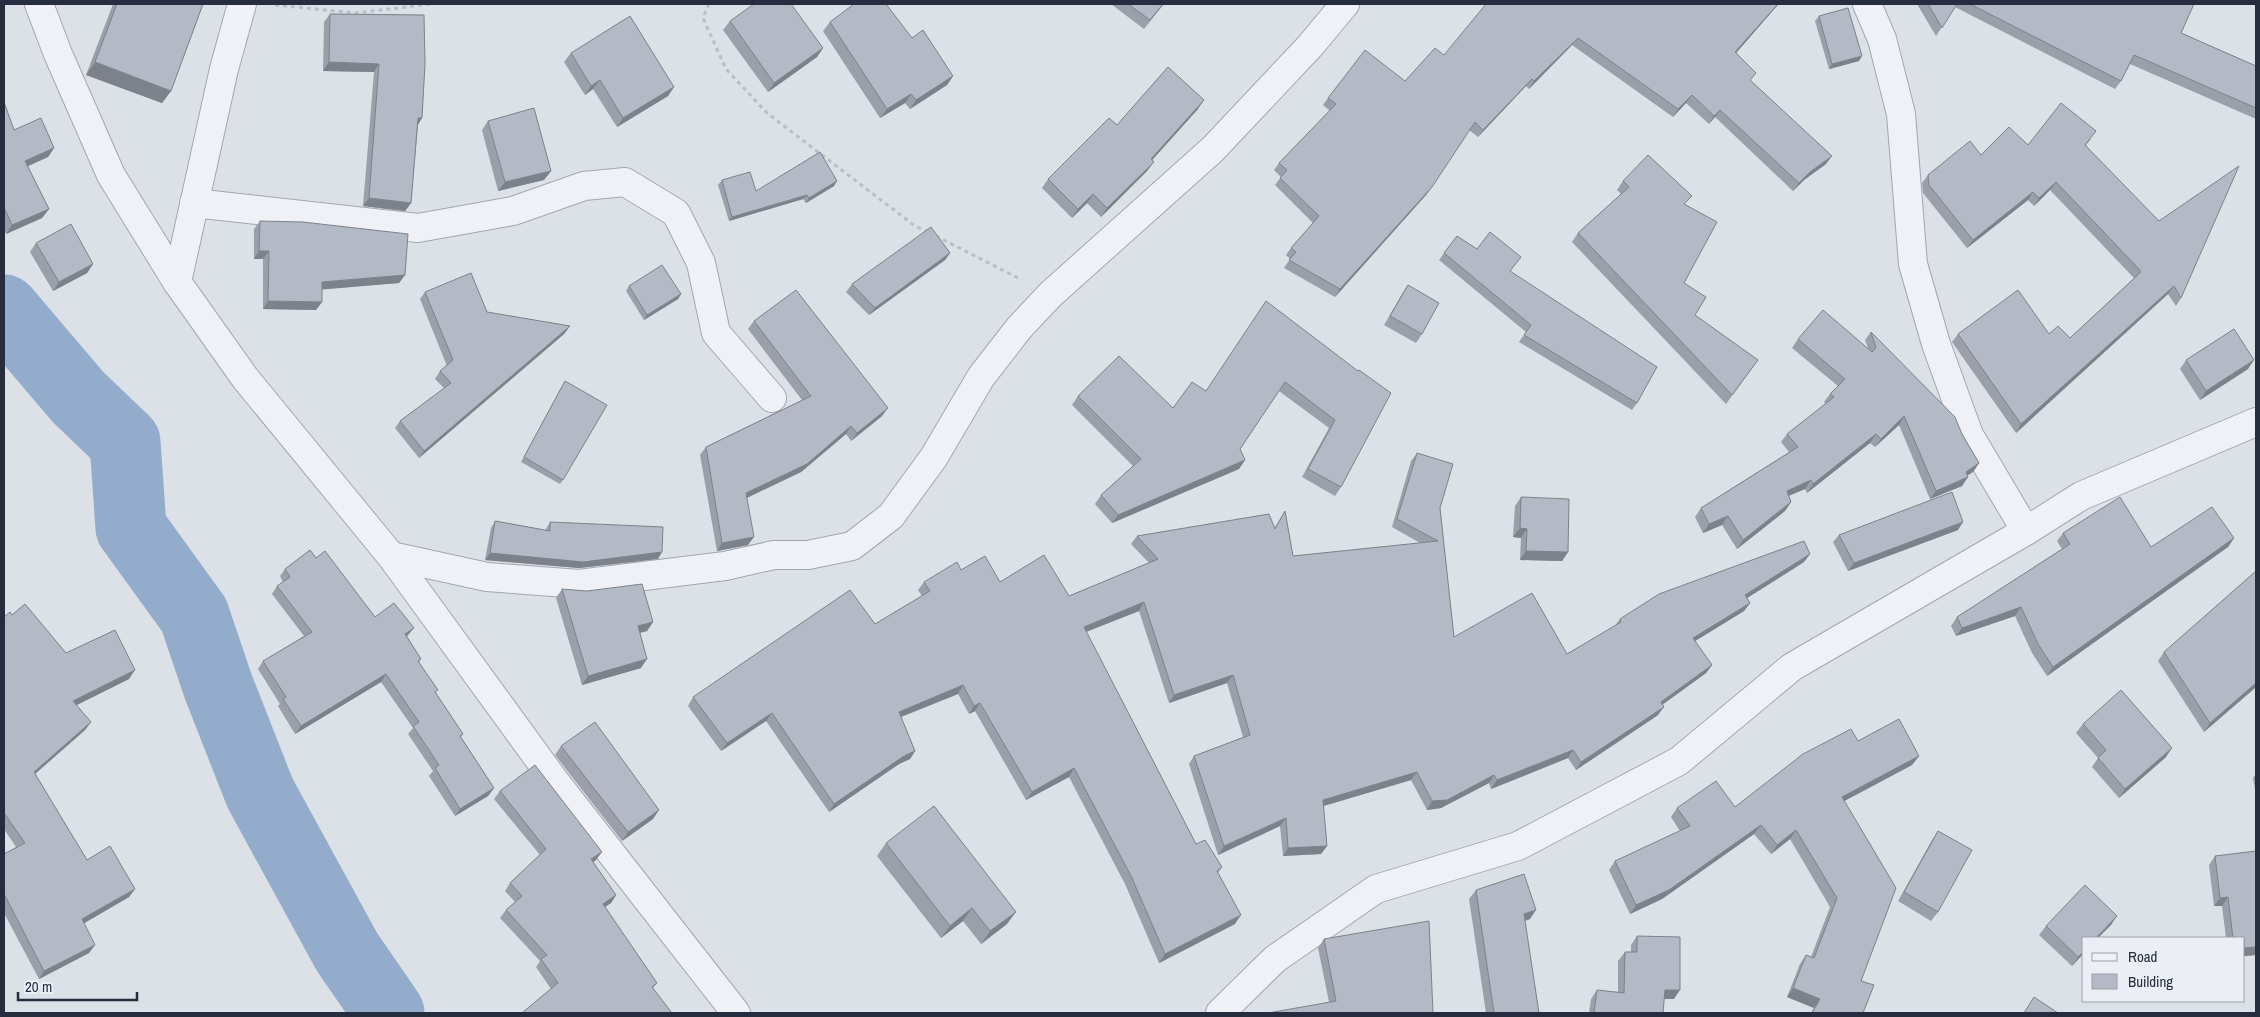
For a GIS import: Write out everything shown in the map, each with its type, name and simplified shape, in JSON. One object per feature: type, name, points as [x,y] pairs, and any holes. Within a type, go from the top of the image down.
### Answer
[{"type":"street","points":[[39,4],[58,54],[111,175],[177,282],[245,378],[392,556],[554,780],[736,1013]]},
{"type":"street","points":[[177,282],[224,70],[242,4]]},
{"type":"street","points":[[392,556],[487,577],[579,584],[725,566],[774,554],[808,554],[852,546],[890,516],[934,457],[981,377],[1018,328],[1051,294],[1213,149],[1310,46],[1345,4]]},
{"type":"street","points":[[1867,4],[1882,39],[1901,114],[1913,264],[1936,344],[1969,435],[2026,531]]},
{"type":"street","points":[[194,203],[418,228],[513,211],[584,186],[625,182],[676,213],[701,263],[716,333],[772,398]]},
{"type":"street","points":[[1220,1013],[1276,959],[1376,890],[1518,846],[1679,761],[1792,667],[2026,531],[2080,496],[2256,422]]},
{"type":"path","points":[[272,5],[356,12],[431,4]]},
{"type":"path","points":[[708,4],[704,18],[726,69],[767,113],[915,226],[1051,294]]},
{"type":"building","points":[[117,4],[203,4],[171,91],[95,62]]},
{"type":"building","points":[[754,4],[791,4],[823,48],[774,83],[730,21]]},
{"type":"building","points":[[854,4],[886,4],[912,38],[923,30],[953,76],[916,100],[911,94],[887,109],[830,22]]},
{"type":"building","points":[[1128,4],[1163,4],[1150,20]]},
{"type":"building","points":[[1486,4],[1778,4],[1735,52],[1756,73],[1750,80],[1832,156],[1810,172],[1799,183],[1720,110],[1714,116],[1692,95],[1678,109],[1578,38],[1534,81],[1532,79],[1483,130],[1475,122],[1432,187],[1340,289],[1289,260],[1296,252],[1291,248],[1319,216],[1280,178],[1287,170],[1279,163],[1336,104],[1328,98],[1365,50],[1405,81],[1435,48],[1444,55]]},
{"type":"building","points":[[1928,4],[1957,4],[1942,28]]},
{"type":"building","points":[[1970,4],[2194,4],[2181,33],[2256,66],[2256,108],[2134,55],[2121,81]]},
{"type":"building","points":[[1848,8],[1862,56],[1832,64],[1819,16]]},
{"type":"building","points":[[330,14],[424,15],[425,64],[422,118],[418,118],[411,203],[369,198],[379,64],[329,62]]},
{"type":"building","points":[[630,16],[674,87],[623,118],[600,80],[591,86],[571,53]]},
{"type":"building","points":[[1168,67],[1204,100],[1151,159],[1154,162],[1107,208],[1093,194],[1078,209],[1048,179],[1109,118],[1117,125]]},
{"type":"building","points":[[4,102],[14,130],[41,118],[54,148],[25,161],[49,209],[12,225],[4,207]]},
{"type":"building","points":[[2061,103],[2096,131],[2085,145],[2159,221],[2239,166],[2181,298],[2174,286],[2021,424],[1958,334],[2018,290],[2049,334],[2058,326],[2070,338],[2141,272],[2056,182],[2039,198],[2033,192],[1973,240],[1929,185],[1928,175],[1970,141],[1981,155],[2009,127],[2028,145]]},
{"type":"building","points":[[534,108],[551,171],[505,182],[488,121]]},
{"type":"building","points":[[820,152],[837,181],[809,198],[807,195],[732,217],[722,180],[750,172],[756,191]]},
{"type":"building","points":[[1648,155],[1692,196],[1684,204],[1717,222],[1684,283],[1706,297],[1695,315],[1758,360],[1732,395],[1578,233],[1629,187],[1623,181]]},
{"type":"building","points":[[260,221],[303,222],[408,234],[405,275],[322,282],[322,302],[268,301],[269,251],[259,251]]},
{"type":"building","points":[[71,224],[93,264],[59,282],[36,243]]},
{"type":"building","points":[[931,227],[950,253],[875,308],[852,284]]},
{"type":"building","points":[[1490,232],[1521,257],[1510,271],[1657,367],[1637,403],[1524,335],[1531,325],[1444,253],[1457,236],[1477,249]]},
{"type":"building","points":[[662,265],[681,294],[647,315],[629,286]]},
{"type":"building","points":[[471,273],[487,312],[570,326],[424,451],[400,421],[451,383],[440,371],[453,360],[425,292]]},
{"type":"building","points":[[1408,285],[1439,303],[1422,334],[1390,316]]},
{"type":"building","points":[[796,290],[888,408],[857,433],[851,426],[807,464],[746,493],[754,537],[722,543],[706,447],[811,396],[754,321]]},
{"type":"building","points":[[1266,301],[1358,371],[1391,393],[1341,487],[1308,469],[1335,420],[1285,382],[1240,449],[1245,460],[1118,515],[1101,495],[1141,459],[1078,396],[1119,356],[1173,408],[1192,382],[1206,391]]},
{"type":"building","points":[[1823,310],[1872,352],[1876,348],[1871,332],[1955,417],[1962,434],[1979,463],[1966,472],[1968,477],[1936,491],[1904,416],[1881,439],[1876,434],[1813,484],[1811,480],[1787,491],[1791,502],[1743,540],[1728,516],[1709,524],[1701,508],[1798,447],[1787,434],[1834,397],[1830,394],[1845,379],[1798,339]]},
{"type":"building","points":[[2234,329],[2254,360],[2206,391],[2186,360]]},
{"type":"building","points":[[565,381],[607,405],[563,480],[524,457]]},
{"type":"building","points":[[1417,453],[1453,464],[1440,508],[1454,637],[1532,593],[1567,654],[1621,622],[1620,619],[1659,594],[1804,541],[1810,554],[1745,595],[1750,603],[1693,638],[1712,665],[1661,702],[1664,707],[1581,762],[1573,750],[1497,780],[1494,775],[1447,800],[1432,801],[1417,772],[1323,800],[1327,846],[1288,848],[1286,818],[1224,846],[1194,756],[1250,735],[1233,675],[1174,695],[1144,602],[1084,627],[1196,844],[1205,840],[1222,867],[1217,871],[1241,915],[1165,954],[1131,876],[1074,768],[1032,792],[980,703],[974,706],[963,685],[899,712],[915,751],[904,756],[834,804],[772,713],[727,743],[693,697],[850,590],[875,624],[930,591],[924,582],[957,562],[961,570],[985,556],[1000,582],[1044,555],[1069,596],[1158,559],[1137,536],[1269,514],[1275,529],[1285,511],[1293,556],[1438,541],[1397,519]]},
{"type":"building","points":[[1952,492],[1963,522],[1854,563],[1839,535]]},
{"type":"building","points":[[1521,497],[1569,499],[1568,552],[1526,551],[1527,529],[1520,528]]},
{"type":"building","points":[[2120,497],[2151,547],[2212,507],[2234,538],[2053,667],[2038,644],[2021,607],[1962,628],[1957,617],[2070,544],[2063,533]]},
{"type":"building","points":[[495,521],[550,531],[550,522],[663,527],[662,552],[583,562],[490,553]]},
{"type":"building","points":[[310,550],[316,558],[325,551],[375,617],[394,603],[414,628],[405,634],[421,659],[418,661],[438,690],[435,692],[463,734],[460,736],[494,788],[460,809],[435,768],[439,765],[413,726],[419,722],[386,674],[301,726],[283,699],[286,697],[263,661],[312,632],[277,586],[290,577],[285,569]]},
{"type":"building","points":[[2256,571],[2256,683],[2210,723],[2164,652]]},
{"type":"building","points":[[642,584],[653,622],[638,626],[647,659],[588,676],[562,589],[587,591]]},
{"type":"building","points":[[25,604],[66,653],[115,630],[135,670],[73,701],[91,722],[34,772],[87,860],[110,846],[135,889],[82,919],[95,945],[44,971],[4,894],[4,854],[25,843],[4,813],[4,617],[10,612],[12,615]]},
{"type":"building","points":[[2121,690],[2172,748],[2125,789],[2098,758],[2106,750],[2083,724]]},
{"type":"building","points":[[1899,719],[1919,756],[1842,797],[1896,888],[1861,981],[1874,985],[1863,1013],[1812,1013],[1820,999],[1793,988],[1806,955],[1814,958],[1837,898],[1796,830],[1777,845],[1761,825],[1669,890],[1636,905],[1615,861],[1690,826],[1677,808],[1716,781],[1735,807],[1803,754],[1851,729],[1858,741]]},
{"type":"building","points":[[595,722],[659,810],[628,832],[561,746]]},
{"type":"building","points":[[535,765],[602,852],[591,859],[616,895],[603,904],[657,983],[652,987],[672,1013],[523,1012],[558,983],[541,959],[547,955],[506,910],[522,896],[510,883],[546,849],[500,791]]},
{"type":"building","points":[[934,806],[1016,912],[990,931],[972,908],[950,926],[886,843]]},
{"type":"building","points":[[1938,831],[1972,850],[1938,912],[1904,892]]},
{"type":"building","points":[[2256,851],[2256,947],[2245,948],[2245,937],[2233,937],[2228,897],[2220,898],[2215,856]]},
{"type":"building","points":[[1524,874],[1536,910],[1524,914],[1539,1013],[1494,1013],[1476,890]]},
{"type":"building","points":[[2085,885],[2117,916],[2097,937],[2082,937],[2082,953],[2078,957],[2046,926]]},
{"type":"building","points":[[1429,921],[1433,1013],[1268,1013],[1336,1001],[1324,939]]},
{"type":"building","points":[[1637,936],[1680,937],[1680,990],[1665,990],[1663,1013],[1594,1013],[1597,990],[1624,993],[1625,952],[1637,952]]},
{"type":"building","points":[[2034,997],[2058,1013],[2024,1013]]},
{"type":"waterway","points":[[4,310],[78,397],[125,442],[131,528],[194,615],[218,686],[260,793],[347,952],[389,1013]]}]
